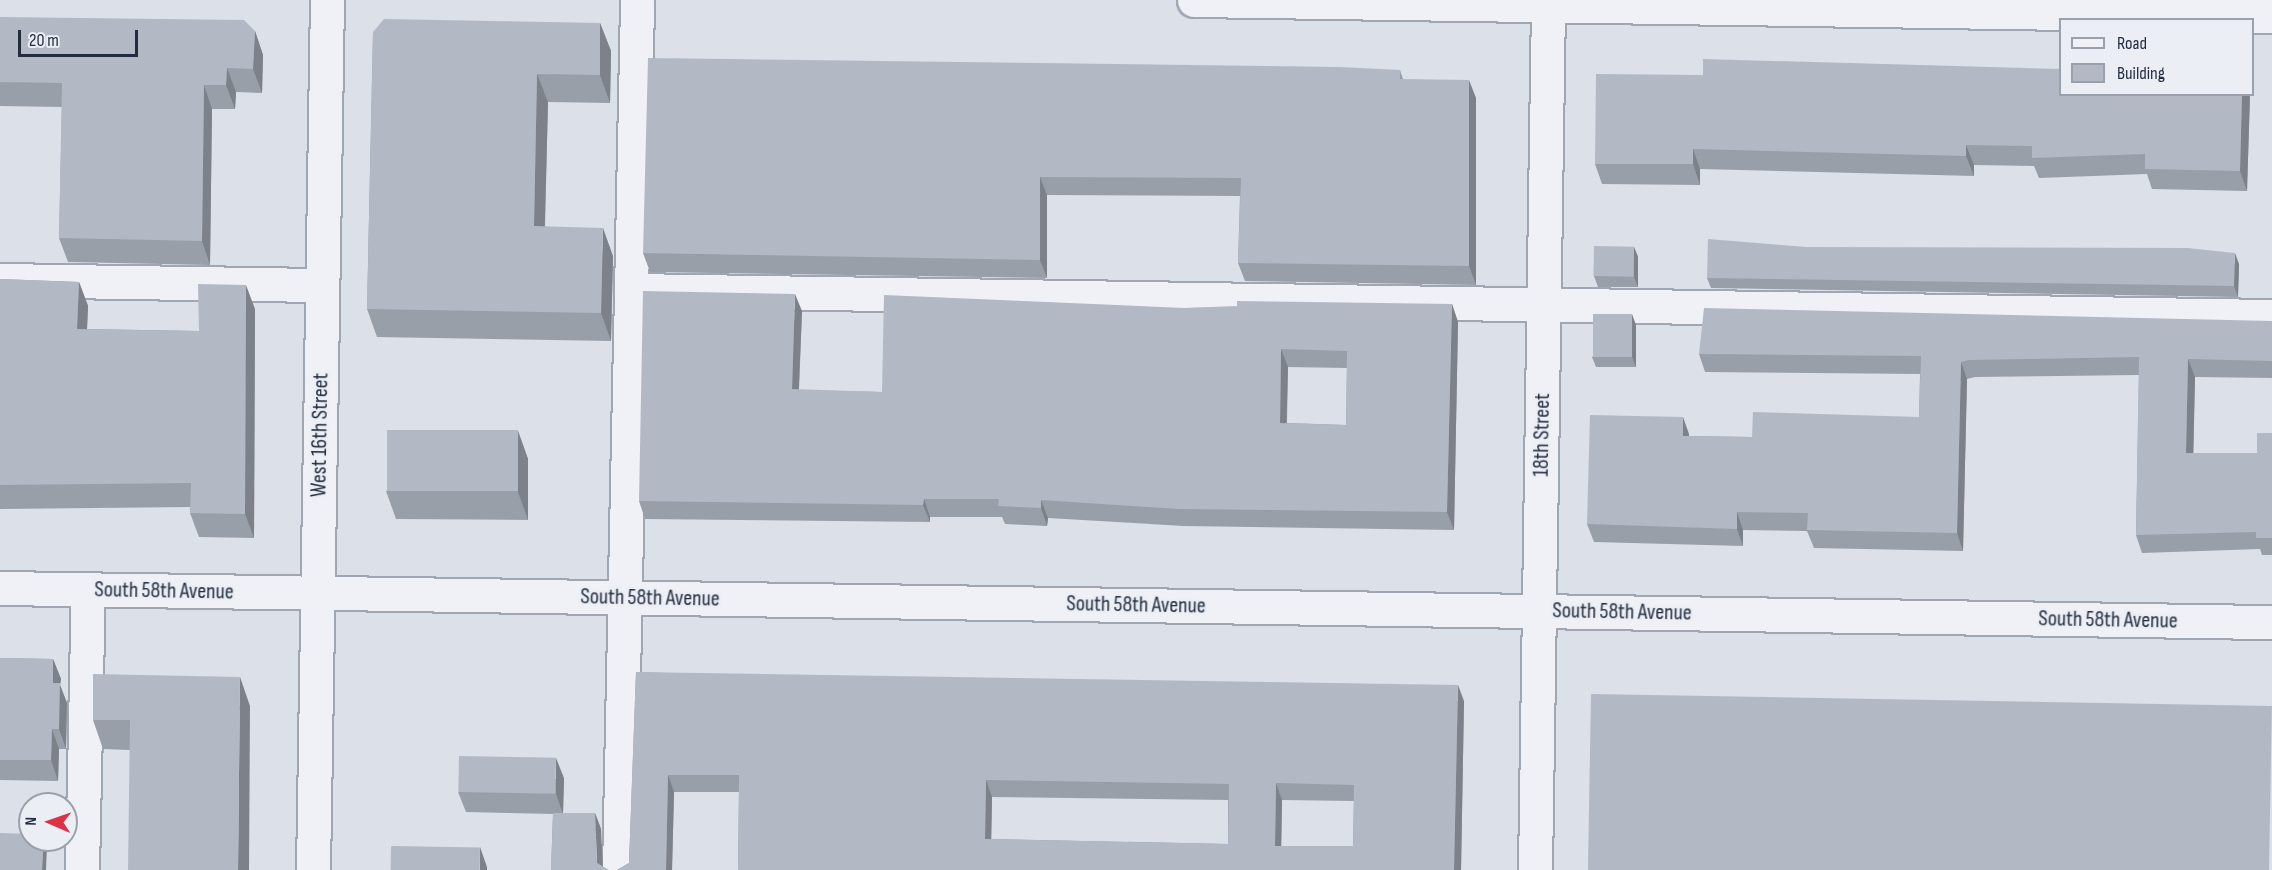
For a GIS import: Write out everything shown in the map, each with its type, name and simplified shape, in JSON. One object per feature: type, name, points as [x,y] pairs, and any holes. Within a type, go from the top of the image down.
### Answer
[{"type":"street","name":"West 16th Street","points":[[313,870],[327,0]]},
{"type":"street","points":[[619,870],[637,0]]},
{"type":"street","points":[[1194,0],[1548,3],[2272,16]]},
{"type":"street","name":"18th Street","points":[[1535,870],[1548,3]]},
{"type":"street","points":[[0,280],[322,285]]},
{"type":"street","points":[[632,290],[2272,316]]},
{"type":"street","name":"South 58th Avenue","points":[[0,588],[2272,622]]},
{"type":"street","points":[[82,870],[88,589]]},
{"type":"building","points":[[0,17],[244,20],[255,31],[253,69],[227,68],[226,85],[204,85],[202,241],[59,238],[62,83],[0,82]]},
{"type":"building","points":[[384,19],[600,23],[600,75],[537,74],[534,226],[603,228],[601,313],[367,309],[373,32]]},
{"type":"building","points":[[648,58],[1340,67],[1400,70],[1400,79],[1469,80],[1469,266],[1238,263],[1241,178],[1040,177],[1040,260],[643,253]]},
{"type":"building","points":[[1703,59],[2059,69],[2059,96],[2242,96],[2240,171],[2145,169],[2145,154],[2032,158],[2032,146],[1966,145],[1966,156],[1693,149],[1693,164],[1595,164],[1596,74],[1703,75]]},
{"type":"building","points":[[1708,239],[1806,247],[2188,248],[2235,253],[2234,286],[1707,278]]},
{"type":"building","points":[[1594,246],[1634,247],[1633,277],[1593,276]]},
{"type":"building","points":[[0,279],[79,282],[77,329],[199,331],[198,284],[246,285],[245,514],[190,513],[191,483],[0,485]]},
{"type":"building","points":[[643,291],[795,294],[792,389],[882,392],[884,295],[1185,308],[1237,306],[1237,301],[1452,304],[1447,512],[1178,509],[1041,500],[1041,508],[998,506],[999,499],[924,499],[923,505],[639,501]],"holes":[[[1281,349],[1347,351],[1346,425],[1280,423]]]},
{"type":"building","points":[[1704,308],[2272,321],[2272,361],[2188,359],[2186,453],[2257,453],[2257,433],[2272,433],[2272,538],[2256,538],[2256,532],[2136,535],[2139,357],[1961,362],[1957,533],[1807,530],[1808,513],[1737,512],[1737,529],[1587,524],[1590,415],[1683,417],[1683,436],[1752,437],[1753,412],[1919,417],[1921,356],[1699,354]]},
{"type":"building","points":[[1593,314],[1632,314],[1632,357],[1593,357]]},
{"type":"building","points":[[387,430],[518,430],[518,491],[387,491]]},
{"type":"building","points":[[0,658],[53,659],[53,683],[60,683],[59,729],[52,729],[51,760],[0,760]]},
{"type":"building","points":[[636,672],[1458,685],[1454,870],[738,870],[739,775],[668,775],[666,870],[617,870],[629,863]],"holes":[[[986,780],[1229,784],[1228,844],[985,839]],[[1276,783],[1354,785],[1353,846],[1275,846]]]},
{"type":"building","points":[[93,674],[240,677],[238,870],[128,870],[130,720],[93,720]]},
{"type":"building","points":[[1591,694],[2272,706],[2269,870],[1588,870]]},
{"type":"building","points":[[459,756],[556,758],[555,794],[458,792]]},
{"type":"building","points":[[553,813],[595,813],[597,863],[609,870],[551,870]]},
{"type":"building","points":[[0,833],[18,834],[18,852],[43,852],[42,870],[0,870]]},
{"type":"building","points":[[391,846],[480,848],[480,870],[391,870]]}]
